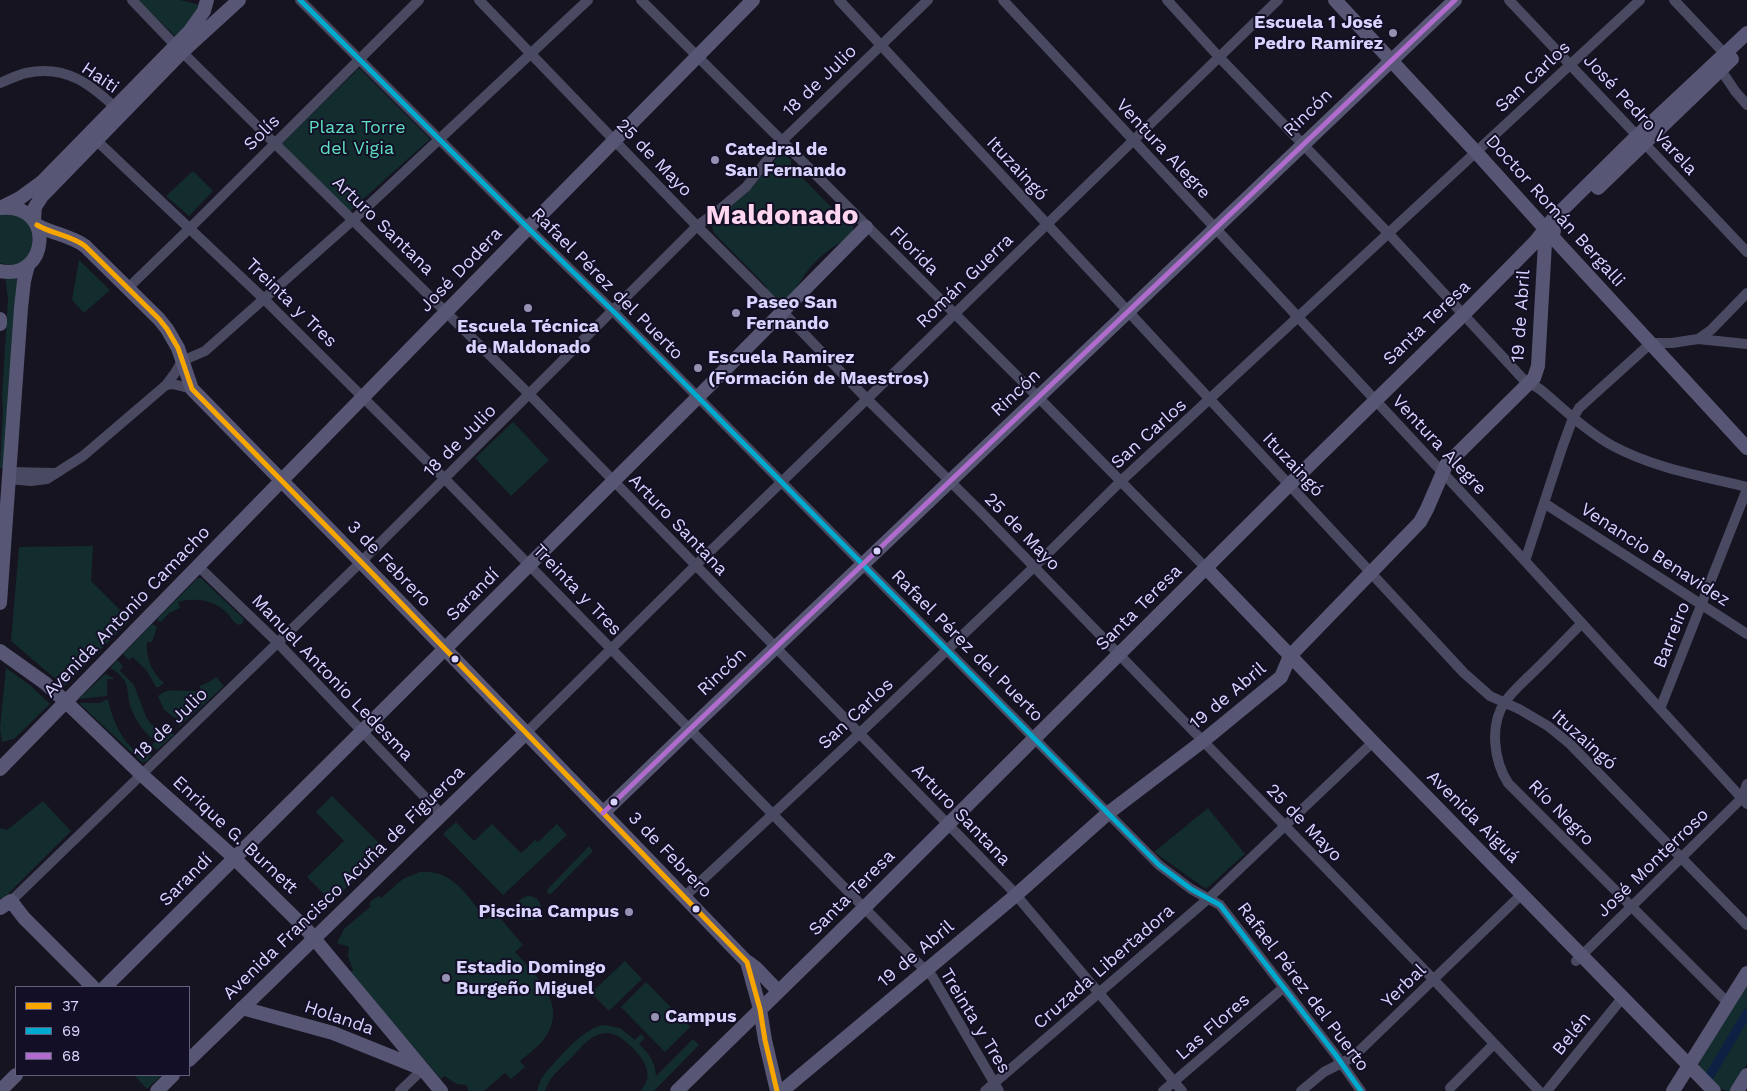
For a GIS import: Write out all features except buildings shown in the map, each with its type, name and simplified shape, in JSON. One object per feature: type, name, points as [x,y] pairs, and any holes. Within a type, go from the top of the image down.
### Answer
[{"type":"street","name":"Arturo Santana","points":[[132,0],[179,49],[529,394],[1016,895],[1182,1091]]},
{"type":"street","points":[[179,49],[204,11],[207,0]]},
{"type":"street","points":[[1,208],[20,198],[42,182],[118,111],[179,49],[239,0]]},
{"type":"street","name":"Rafael Pérez del Puerto","points":[[300,0],[613,311],[1034,737],[1107,814],[1169,874],[1191,889],[1220,904],[1361,1091]]},
{"type":"street","name":"Solís","points":[[128,288],[419,0]]},
{"type":"street","name":"25 de Mayo","points":[[479,0],[697,226],[1034,567],[1539,1091]]},
{"type":"street","points":[[5,476],[46,472],[55,473],[83,456],[166,385],[182,361],[205,351],[353,220],[588,0]]},
{"type":"street","name":"Florida","points":[[641,0],[1206,568]]},
{"type":"street","name":"José Dodera","points":[[281,481],[753,0]]},
{"type":"street","name":"Ituzaingó","points":[[839,0],[1464,674],[1490,696],[1548,726],[1570,744],[1747,925]]},
{"type":"street","name":"18 de Julio","points":[[5,905],[362,562],[697,226],[746,187],[782,141],[928,0]]},
{"type":"street","name":"Ventura Alegre","points":[[1003,0],[1525,561],[1744,801]]},
{"type":"street","points":[[1167,0],[1302,145],[1513,366],[1533,378],[1539,388],[1573,418],[1611,445],[1642,459],[1747,488]]},
{"type":"street","name":"Román Guerra","points":[[526,733],[695,566],[1278,0]]},
{"type":"street","name":"Doctor Román Bergalli","points":[[1335,0],[1747,448]]},
{"type":"street","name":"Rincón","points":[[604,814],[775,647],[1454,0]]},
{"type":"street","name":"José Pedro Varela","points":[[1508,0],[1747,252]]},
{"type":"street","name":"San Carlos","points":[[684,898],[860,733],[1121,482],[1640,0]]},
{"type":"street","points":[[1674,0],[1725,54]]},
{"type":"street","points":[[1641,139],[1747,33]]},
{"type":"street","points":[[1641,139],[1747,45]]},
{"type":"street","points":[[1721,70],[1747,105]]},
{"type":"street","name":"Haiti","points":[[0,83],[25,73],[45,71],[62,73],[81,79],[102,94],[118,111]]},
{"type":"street","points":[[0,271],[14,272],[28,265],[35,257],[40,239],[35,223],[35,207],[42,196],[96,140],[118,111]]},
{"type":"street","name":"Santa Teresa","points":[[677,1091],[1641,139]]},
{"type":"street","name":"Treinta y Tres","points":[[96,140],[264,299],[445,479],[932,976],[997,1087]]},
{"type":"street","name":"3 de Febrero","points":[[1,208],[10,207],[21,210],[35,223],[51,232],[66,235],[79,241],[128,288],[167,329],[178,348],[192,389],[362,562],[744,959],[777,1091]]},
{"type":"street","name":"Sarandí","points":[[106,986],[530,565],[866,227]]},
{"type":"street","name":"19 de Abril","points":[[782,1091],[1016,895],[1107,814],[1203,741],[1281,677],[1290,656],[1420,522],[1446,465],[1533,378],[1538,366],[1544,253],[1548,231]]},
{"type":"street","points":[[1529,248],[1544,253]]},
{"type":"street","points":[[0,603],[5,476],[21,308],[28,265]]},
{"type":"street","points":[[1698,339],[1711,330],[1747,293]]},
{"type":"street","points":[[0,319],[0,324]]},
{"type":"street","points":[[1525,561],[1573,418],[1579,408],[1651,343],[1672,343],[1698,339],[1747,344]]},
{"type":"street","points":[[166,385],[173,384],[192,389]]},
{"type":"street","name":"Avenida Antonio Camacho","points":[[0,769],[281,481]]},
{"type":"street","name":"Barreiro","points":[[1660,709],[1747,488]]},
{"type":"street","name":"Venancio Benavidez","points":[[1544,503],[1747,634]]},
{"type":"street","name":"Manuel Antonio Ledesma","points":[[198,566],[278,643],[442,815]]},
{"type":"street","name":"Avenida Aiguá","points":[[1206,568],[1290,656],[1370,746],[1687,1068],[1714,1091]]},
{"type":"street","name":"Río Negro","points":[[1581,624],[1504,702],[1497,720],[1496,756],[1508,783],[1728,1004]]},
{"type":"street","name":"Enrique G. Burnett","points":[[0,651],[65,701],[142,775],[235,858],[315,938],[441,1091]]},
{"type":"street","name":"Avenida Aiguá","points":[[1281,677],[1287,674],[1295,674],[1326,698]]},
{"type":"street","name":"Avenida Francisco Acuña de Figueroa","points":[[190,1059],[526,733]]},
{"type":"street","name":"Cruzada Libertadora","points":[[985,1091],[997,1087],[1209,898],[1370,746]]},
{"type":"street","name":"José Monterroso","points":[[1579,958],[1744,801],[1747,784]]},
{"type":"street","name":"Yerbal","points":[[1301,1091],[1324,1072],[1353,1057],[1519,897]]},
{"type":"street","points":[[5,905],[24,918],[92,986]]},
{"type":"street","points":[[744,959],[756,968],[778,991]]},
{"type":"street","points":[[1673,1091],[1747,972]]},
{"type":"street","name":"Las Flores","points":[[1163,1091],[1283,988]]},
{"type":"street","name":"Belén","points":[[1547,1091],[1620,1000]]},
{"type":"street","name":"Holanda","points":[[242,1008],[333,1033],[423,1069]]},
{"type":"street","points":[[737,1032],[751,1029],[759,1033],[765,1040]]},
{"type":"street","points":[[1450,1088],[1494,1044]]},
{"type":"street","points":[[393,1058],[402,1051],[402,1045]]},
{"type":"street","name":"Avenida Aiguá","points":[[1687,1068],[1706,1091]]},
{"type":"street","points":[[400,1091],[423,1069]]},
{"type":"street","name":"Enrique G. Burnett","points":[[423,1069],[431,1070],[449,1091]]},
{"type":"street","points":[[1737,1091],[1747,1075]]},
{"type":"street","points":[[0,1091],[15,1076]]},
{"type":"street","points":[[157,1091],[172,1076]]},
{"type":"green space","points":[[138,0],[180,0],[200,5],[177,37]]},
{"type":"green space","name":"Plaza Torre del Vigia","points":[[359,68],[430,139],[349,212],[281,144]]},
{"type":"green space","points":[[781,153],[791,160],[791,166],[835,211],[844,210],[854,224],[849,236],[826,252],[807,272],[791,294],[784,299],[779,299],[767,291],[767,287],[714,233],[712,227],[714,219],[747,193]]},
{"type":"green space","points":[[193,171],[213,191],[189,216],[166,196]]},
{"type":"green space","points":[[0,213],[25,216],[36,241],[27,257],[13,265],[0,263]]},
{"type":"green space","points":[[79,260],[110,290],[84,313],[72,300]]},
{"type":"green space","points":[[19,273],[3,468],[0,468],[8,300],[5,274]]},
{"type":"green space","points":[[513,422],[549,460],[511,496],[475,458]]},
{"type":"green space","points":[[93,546],[91,581],[130,620],[64,686],[11,641],[19,547]]},
{"type":"green space","points":[[198,578],[201,578],[244,619],[242,624],[235,623],[223,609],[211,603],[198,600],[178,602],[180,608],[169,613],[161,622],[158,621],[158,618]]},
{"type":"green space","points":[[152,624],[157,627],[152,642],[147,642],[147,654],[150,664],[159,679],[164,683],[159,687],[156,687],[147,671],[133,657],[129,660],[123,654]]},
{"type":"green space","points":[[117,660],[123,666],[120,671],[134,685],[146,717],[152,725],[167,737],[171,732],[174,735],[157,750],[152,745],[155,741],[142,728],[135,717],[130,706],[126,683],[118,673],[110,668]]},
{"type":"green space","points":[[6,668],[31,686],[50,704],[14,739],[2,742],[0,728]]},
{"type":"green space","points":[[105,674],[114,679],[107,679],[107,696],[79,699]]},
{"type":"green space","points":[[216,677],[224,686],[178,728],[180,722],[164,710],[158,696],[173,690],[200,690],[200,686]]},
{"type":"green space","points":[[108,699],[116,725],[125,740],[144,758],[149,754],[151,756],[147,761],[142,762],[80,704],[99,703]]},
{"type":"green space","points":[[332,796],[385,849],[332,902],[307,877],[344,841],[316,812]]},
{"type":"green space","points":[[43,801],[71,831],[4,898],[0,898],[0,828],[7,830]]},
{"type":"green space","points":[[1208,808],[1245,854],[1206,889],[1154,852]]},
{"type":"green space","points":[[456,822],[474,841],[492,824],[521,853],[535,840],[538,842],[557,824],[567,835],[503,895],[443,834]]},
{"type":"green space","points":[[589,846],[593,851],[551,894],[548,894],[547,890]]},
{"type":"green space","name":"Estadio Domingo Burgeño Miguel","points":[[420,872],[432,872],[450,879],[465,893],[486,919],[495,912],[523,945],[515,952],[539,980],[551,1001],[553,1012],[552,1024],[541,1043],[520,1061],[525,1067],[511,1079],[505,1073],[484,1091],[468,1091],[467,1085],[457,1084],[444,1076],[441,1079],[350,973],[353,970],[348,956],[349,947],[337,943],[344,929],[371,906],[369,904],[372,900],[379,896],[381,898],[403,879]]},
{"type":"green space","points":[[529,896],[534,897],[540,903],[540,913],[534,919],[529,920],[524,919],[518,913],[517,908],[518,903],[524,897]]},
{"type":"green space","points":[[625,961],[642,979],[609,1011],[591,993]]},
{"type":"green space","name":"Campus","points":[[646,982],[690,1027],[665,1052],[621,1007]]},
{"type":"green space","points":[[1747,984],[1747,1064],[1730,1091],[1720,1088],[1712,1082],[1699,1066],[1701,1058]]},
{"type":"green space","points":[[604,1025],[620,1028],[635,1040],[641,1034],[645,1038],[639,1044],[651,1058],[656,1076],[693,1039],[699,1045],[654,1091],[640,1091],[647,1080],[648,1074],[641,1058],[626,1041],[618,1036],[610,1033],[600,1034],[588,1041],[559,1069],[549,1081],[545,1091],[537,1091],[541,1079],[546,1072],[572,1044],[596,1027]]},
{"type":"green space","points":[[135,1076],[161,1076],[147,1089]]},
{"type":"waterway","points":[[1709,1077],[1747,1013]]},
{"type":"transit line","name":"69","points":[[300,0],[613,311],[1159,865],[1191,889],[1220,905],[1335,1054],[1361,1091]]},
{"type":"transit line","name":"68","points":[[603,813],[1455,0]]},
{"type":"transit line","name":"37","points":[[37,225],[73,239],[85,246],[159,319],[178,348],[192,389],[747,962],[760,1009],[777,1091]]},
{"type":"place","name":"Escuela 1 José Pedro Ramírez","points":[[1393,33]]},
{"type":"place","name":"Catedral de San Fernando","points":[[715,160]]},
{"type":"place","name":"Escuela Técnica de Maldonado","points":[[528,308]]},
{"type":"place","name":"Paseo San Fernando","points":[[736,313]]},
{"type":"place","name":"Escuela Ramirez (Formación de Maestros)","points":[[698,368]]},
{"type":"place","name":"Piscina Campus","points":[[629,912]]},
{"type":"place","name":"Estadio Domingo Burgeño Miguel","points":[[446,978]]},
{"type":"place","name":"Campus","points":[[655,1017]]},
{"type":"district","name":"Maldonado","points":[[782,216]]}]
